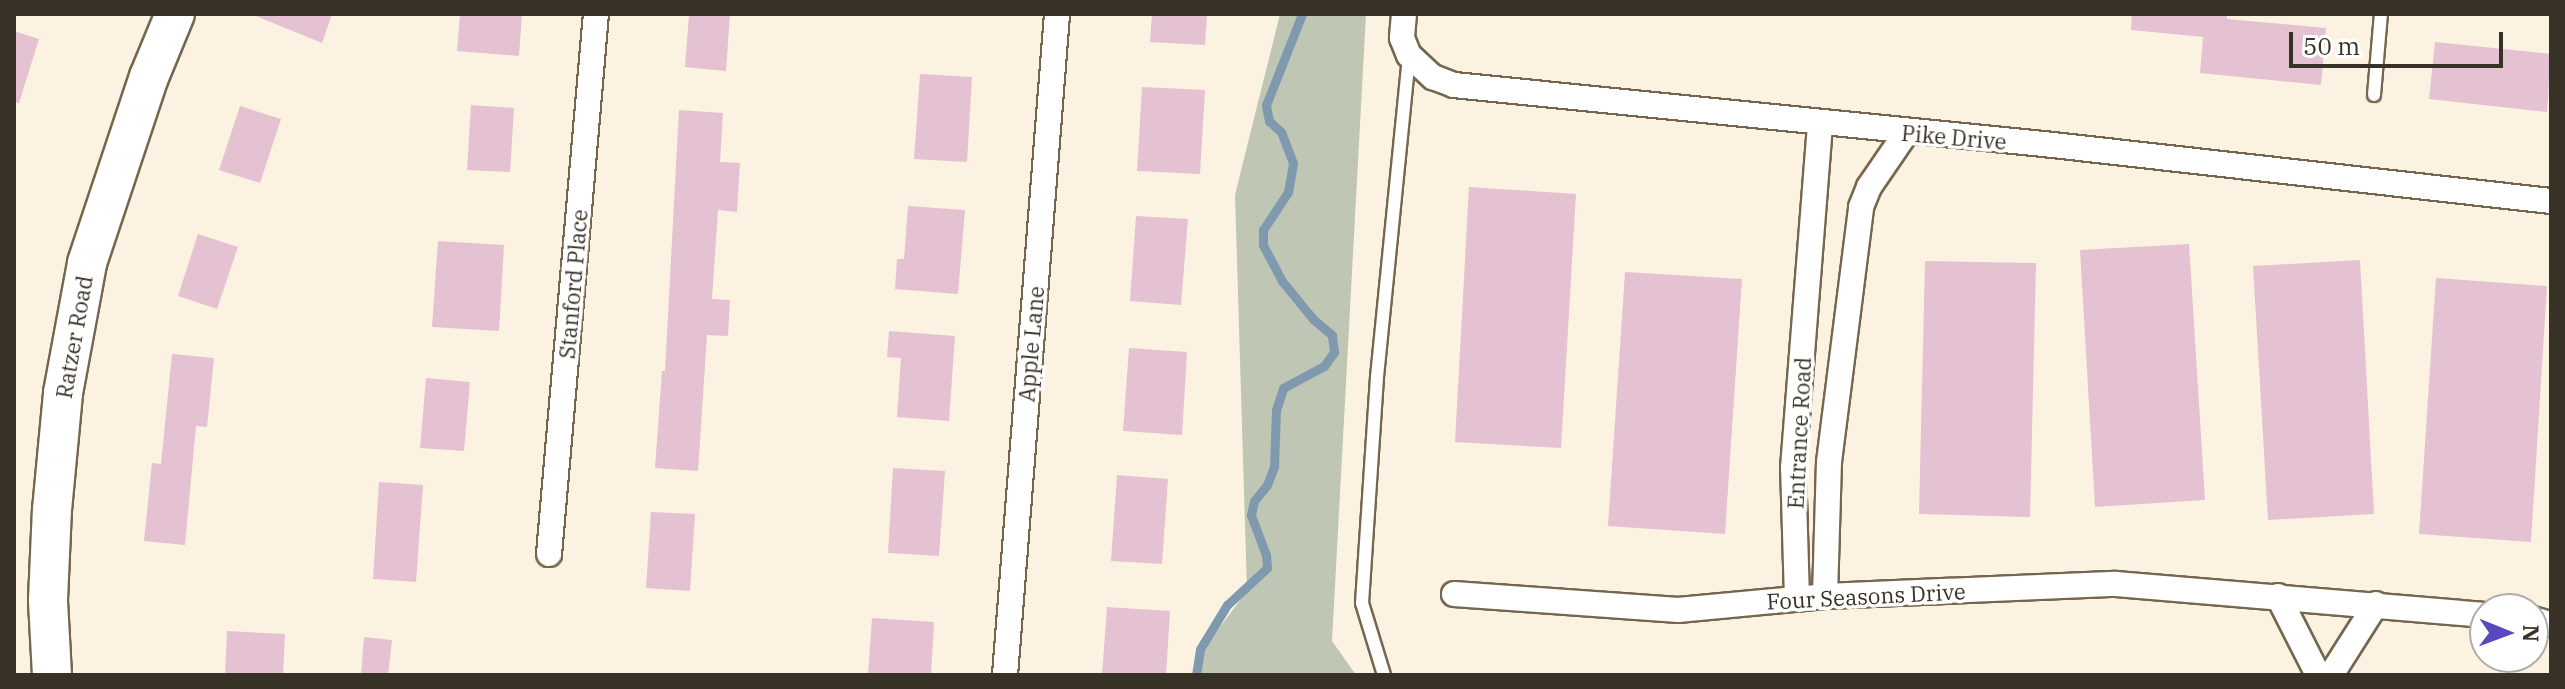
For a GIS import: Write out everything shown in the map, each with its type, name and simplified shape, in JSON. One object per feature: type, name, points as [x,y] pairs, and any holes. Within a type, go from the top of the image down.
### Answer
[{"type":"main road","name":"Ratzer Road","points":[[52,675],[49,570],[63,393],[92,248],[149,77],[175,14]]},
{"type":"street","name":"Stanford Place","points":[[549,554],[596,14]]},
{"type":"street","name":"Apple Lane","points":[[1005,675],[1057,14]]},
{"type":"street","points":[[1404,14],[1402,38],[1409,55]]},
{"type":"street","name":"Pike Drive","points":[[1409,55],[1433,77],[1454,85],[2068,147],[2551,201]]},
{"type":"street","name":"Entrance Road","points":[[1797,599],[1793,468],[1820,124]]},
{"type":"street","name":"Entrance Road","points":[[1825,596],[1829,462],[1861,207],[1869,187],[1906,133]]},
{"type":"street","points":[[1806,316],[1849,317]]},
{"type":"street","name":"Four Seasons Drive","points":[[1454,594],[1678,610],[1825,596],[2116,584],[2469,613]]},
{"type":"street","points":[[2278,596],[2318,675]]},
{"type":"street","points":[[2331,675],[2376,604]]},
{"type":"lane","points":[[2374,95],[2381,14]]},
{"type":"lane","points":[[1384,675],[1362,603],[1377,377],[1409,55]]},
{"type":"green space","points":[[1280,14],[1366,14],[1332,641],[1356,675],[1198,675],[1198,656],[1247,591],[1235,195]]},
{"type":"building","points":[[251,14],[332,14],[322,43]]},
{"type":"building","points":[[460,14],[522,14],[519,56],[457,51]]},
{"type":"building","points":[[689,14],[730,14],[726,71],[685,67]]},
{"type":"building","points":[[1152,14],[1207,14],[1205,45],[1150,42]]},
{"type":"building","points":[[2132,14],[2227,14],[2227,19],[2326,28],[2321,85],[2200,73],[2203,37],[2131,30]]},
{"type":"building","points":[[14,31],[39,39],[19,103],[14,102]]},
{"type":"building","points":[[2435,42],[2551,54],[2547,112],[2429,99]]},
{"type":"building","points":[[920,74],[972,77],[967,162],[914,159]]},
{"type":"building","points":[[1142,87],[1205,90],[1200,174],[1137,171]]},
{"type":"building","points":[[471,105],[514,108],[510,172],[467,170]]},
{"type":"building","points":[[240,106],[281,119],[260,183],[219,170]]},
{"type":"building","points":[[679,110],[723,113],[720,162],[740,163],[737,212],[718,210],[712,299],[730,300],[728,336],[707,335],[698,471],[655,468],[662,371],[665,371]]},
{"type":"building","points":[[1469,187],[1576,194],[1561,448],[1455,442]]},
{"type":"building","points":[[908,206],[965,210],[958,294],[895,289],[897,259],[904,259]]},
{"type":"building","points":[[1136,216],[1188,219],[1181,305],[1130,301]]},
{"type":"building","points":[[198,234],[238,247],[217,309],[178,296]]},
{"type":"building","points":[[438,241],[504,245],[499,331],[432,327]]},
{"type":"building","points":[[2189,244],[2205,500],[2095,507],[2080,250]]},
{"type":"building","points":[[2360,260],[2374,514],[2268,520],[2253,266]]},
{"type":"building","points":[[1925,261],[2036,263],[2030,517],[1919,514]]},
{"type":"building","points":[[1625,272],[1742,279],[1725,534],[1608,526]]},
{"type":"building","points":[[2436,278],[2547,286],[2531,542],[2419,534]]},
{"type":"building","points":[[889,331],[955,336],[949,421],[897,417],[901,358],[887,357]]},
{"type":"building","points":[[1129,348],[1187,352],[1182,435],[1123,431]]},
{"type":"building","points":[[172,354],[214,358],[207,427],[196,426],[185,545],[144,541],[152,463],[161,464]]},
{"type":"building","points":[[426,378],[470,382],[464,451],[420,448]]},
{"type":"building","points":[[893,468],[945,471],[939,556],[888,553]]},
{"type":"building","points":[[1117,475],[1168,479],[1162,564],[1111,561]]},
{"type":"building","points":[[379,482],[423,485],[416,582],[373,579]]},
{"type":"building","points":[[651,512],[695,514],[690,591],[646,588]]},
{"type":"building","points":[[1107,607],[1170,611],[1166,675],[1102,675]]},
{"type":"building","points":[[872,618],[934,622],[931,675],[868,675]]},
{"type":"building","points":[[227,631],[285,634],[283,675],[225,675]]},
{"type":"building","points":[[364,637],[392,640],[388,675],[361,675]]},
{"type":"waterway","points":[[1196,675],[1200,649],[1227,605],[1267,568],[1266,555],[1251,515],[1254,501],[1267,485],[1274,467],[1276,410],[1283,388],[1324,366],[1334,352],[1332,335],[1313,319],[1282,281],[1263,245],[1263,230],[1288,192],[1293,163],[1281,132],[1269,121],[1266,105],[1302,14]]}]
